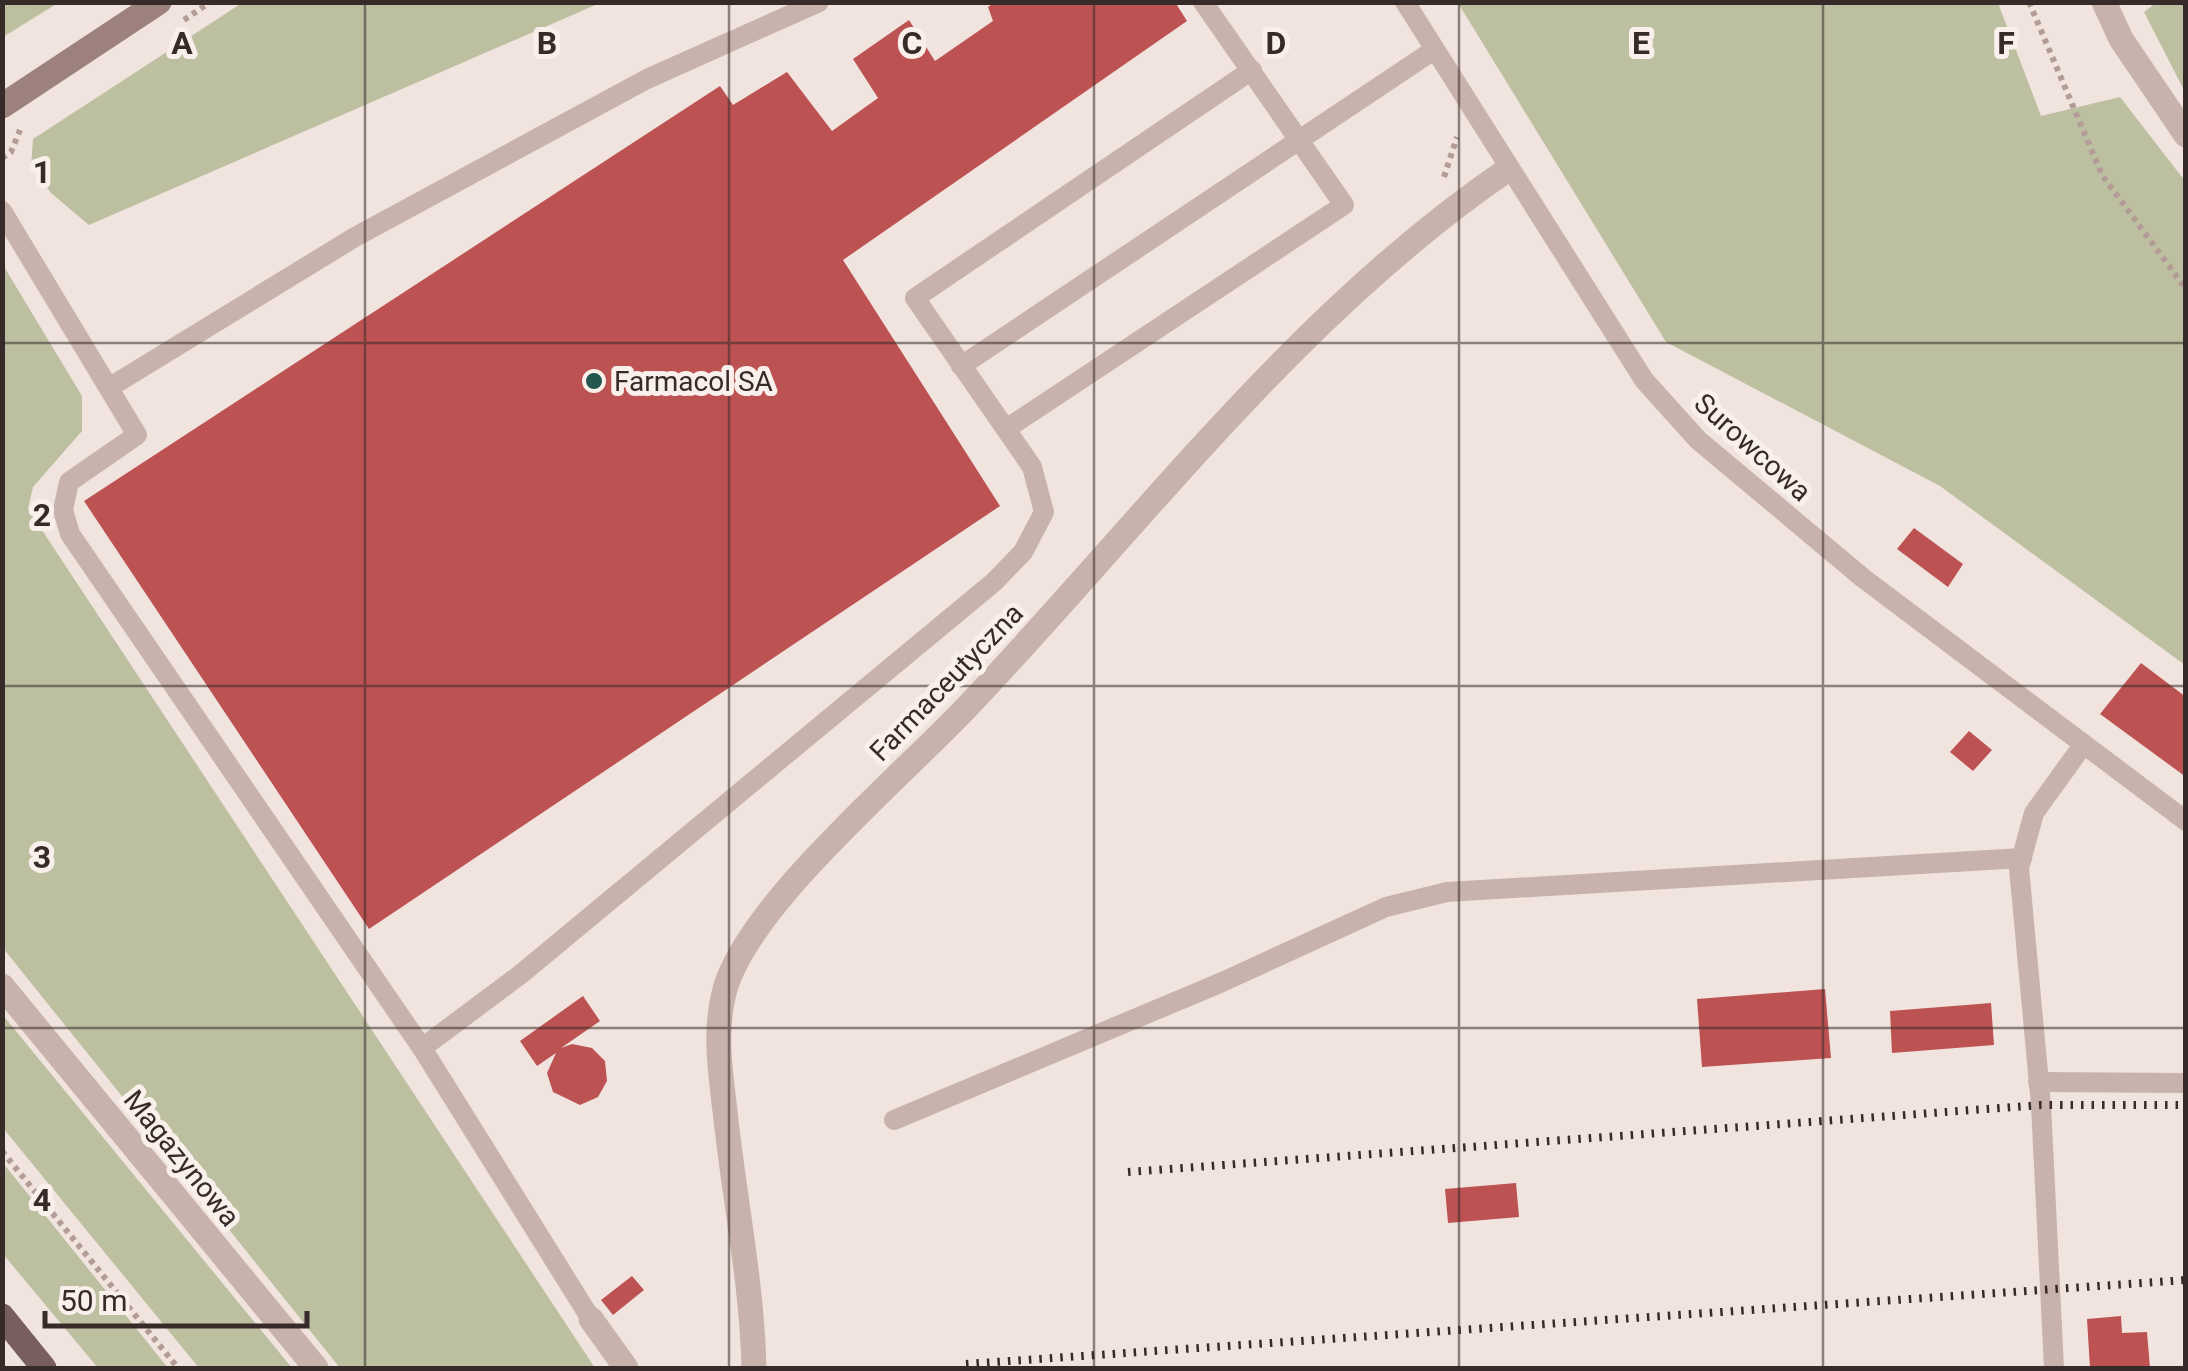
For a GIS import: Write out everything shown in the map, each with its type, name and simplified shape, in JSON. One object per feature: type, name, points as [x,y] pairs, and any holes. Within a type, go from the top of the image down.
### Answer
[{"type":"main road","points":[[2,1316],[44,1368]]},
{"type":"street","points":[[2,106],[159,2]]},
{"type":"street","points":[[2104,2],[2121,40],[2186,135]]},
{"type":"street","name":"Farmaceutyczna","points":[[754,1368],[718,1039],[727,983],[751,938],[802,876],[988,685],[1291,355],[1422,231],[1507,170]]},
{"type":"street","name":"Magazynowa","points":[[2,986],[316,1368]]},
{"type":"street","points":[[590,1319],[626,1368]]},
{"type":"lane","points":[[110,386],[356,237],[475,172],[647,79],[819,2]]},
{"type":"lane","points":[[1006,429],[1344,205],[1203,2]]},
{"type":"lane","name":"Surowcowa","points":[[1404,2],[1507,170],[1644,380],[1698,440],[1863,578],[2186,821]]},
{"type":"lane","points":[[962,366],[1434,50]]},
{"type":"lane","points":[[422,1048],[521,974],[994,582],[1023,552],[1044,512],[1032,467],[915,298],[1252,70]]},
{"type":"lane","points":[[2,211],[137,435],[69,482],[63,510],[70,534],[422,1048],[590,1319]]},
{"type":"lane","points":[[2054,1368],[2022,858],[2034,813],[2083,745]]},
{"type":"lane","points":[[894,1120],[1220,983],[1386,907],[1446,892],[2022,858]]},
{"type":"lane","points":[[2038,1082],[2186,1084]]},
{"type":"path","points":[[2029,2],[2102,175],[2186,288]]},
{"type":"path","points":[[2,1151],[178,1368]]},
{"type":"green space","points":[[3,2],[58,2],[58,3],[3,37]]},
{"type":"green space","points":[[242,3],[600,3],[89,225],[51,193],[31,167],[33,139]]},
{"type":"green space","points":[[1458,3],[1998,3],[2041,116],[2120,97],[2185,181],[2185,665],[1940,486],[1666,342]]},
{"type":"green space","points":[[2156,3],[2185,3],[2185,92],[2144,12]]},
{"type":"green space","points":[[3,265],[82,396],[82,431],[33,487],[28,509],[595,1368],[340,1368],[3,948]]},
{"type":"green space","points":[[2,1014],[292,1368],[199,1368],[3,1128]]},
{"type":"green space","points":[[3,1163],[168,1368],[98,1368],[3,1254]]},
{"type":"building","name":"Farmacol SA","points":[[995,2],[1175,2],[1187,21],[843,260],[1000,506],[369,929],[84,501],[720,86],[733,105],[787,72],[832,131],[878,98],[853,59],[909,20],[935,61],[993,21],[988,7]]},
{"type":"building","points":[[1914,528],[1963,564],[1948,587],[1897,549]]},
{"type":"building","points":[[2141,663],[2186,697],[2186,777],[2100,714]]},
{"type":"building","points":[[1969,731],[1992,750],[1973,771],[1950,752]]},
{"type":"building","points":[[1825,989],[1831,1058],[1702,1067],[1697,999]]},
{"type":"building","points":[[583,996],[600,1021],[561,1048],[572,1044],[592,1048],[605,1061],[607,1081],[598,1097],[580,1105],[553,1092],[547,1073],[556,1053],[537,1066],[520,1041]]},
{"type":"building","points":[[1991,1003],[1994,1045],[1892,1053],[1890,1011]]},
{"type":"building","points":[[1516,1183],[1519,1217],[1448,1223],[1445,1189]]},
{"type":"building","points":[[632,1276],[644,1290],[613,1315],[601,1300]]},
{"type":"building","points":[[2121,1316],[2122,1333],[2147,1332],[2150,1368],[2090,1368],[2087,1319]]},
{"type":"railway","points":[[1128,1172],[2041,1105],[2186,1105]]},
{"type":"railway","points":[[966,1364],[2186,1280]]},
{"type":"place","name":"Farmacol SA","points":[[594,381]]}]
